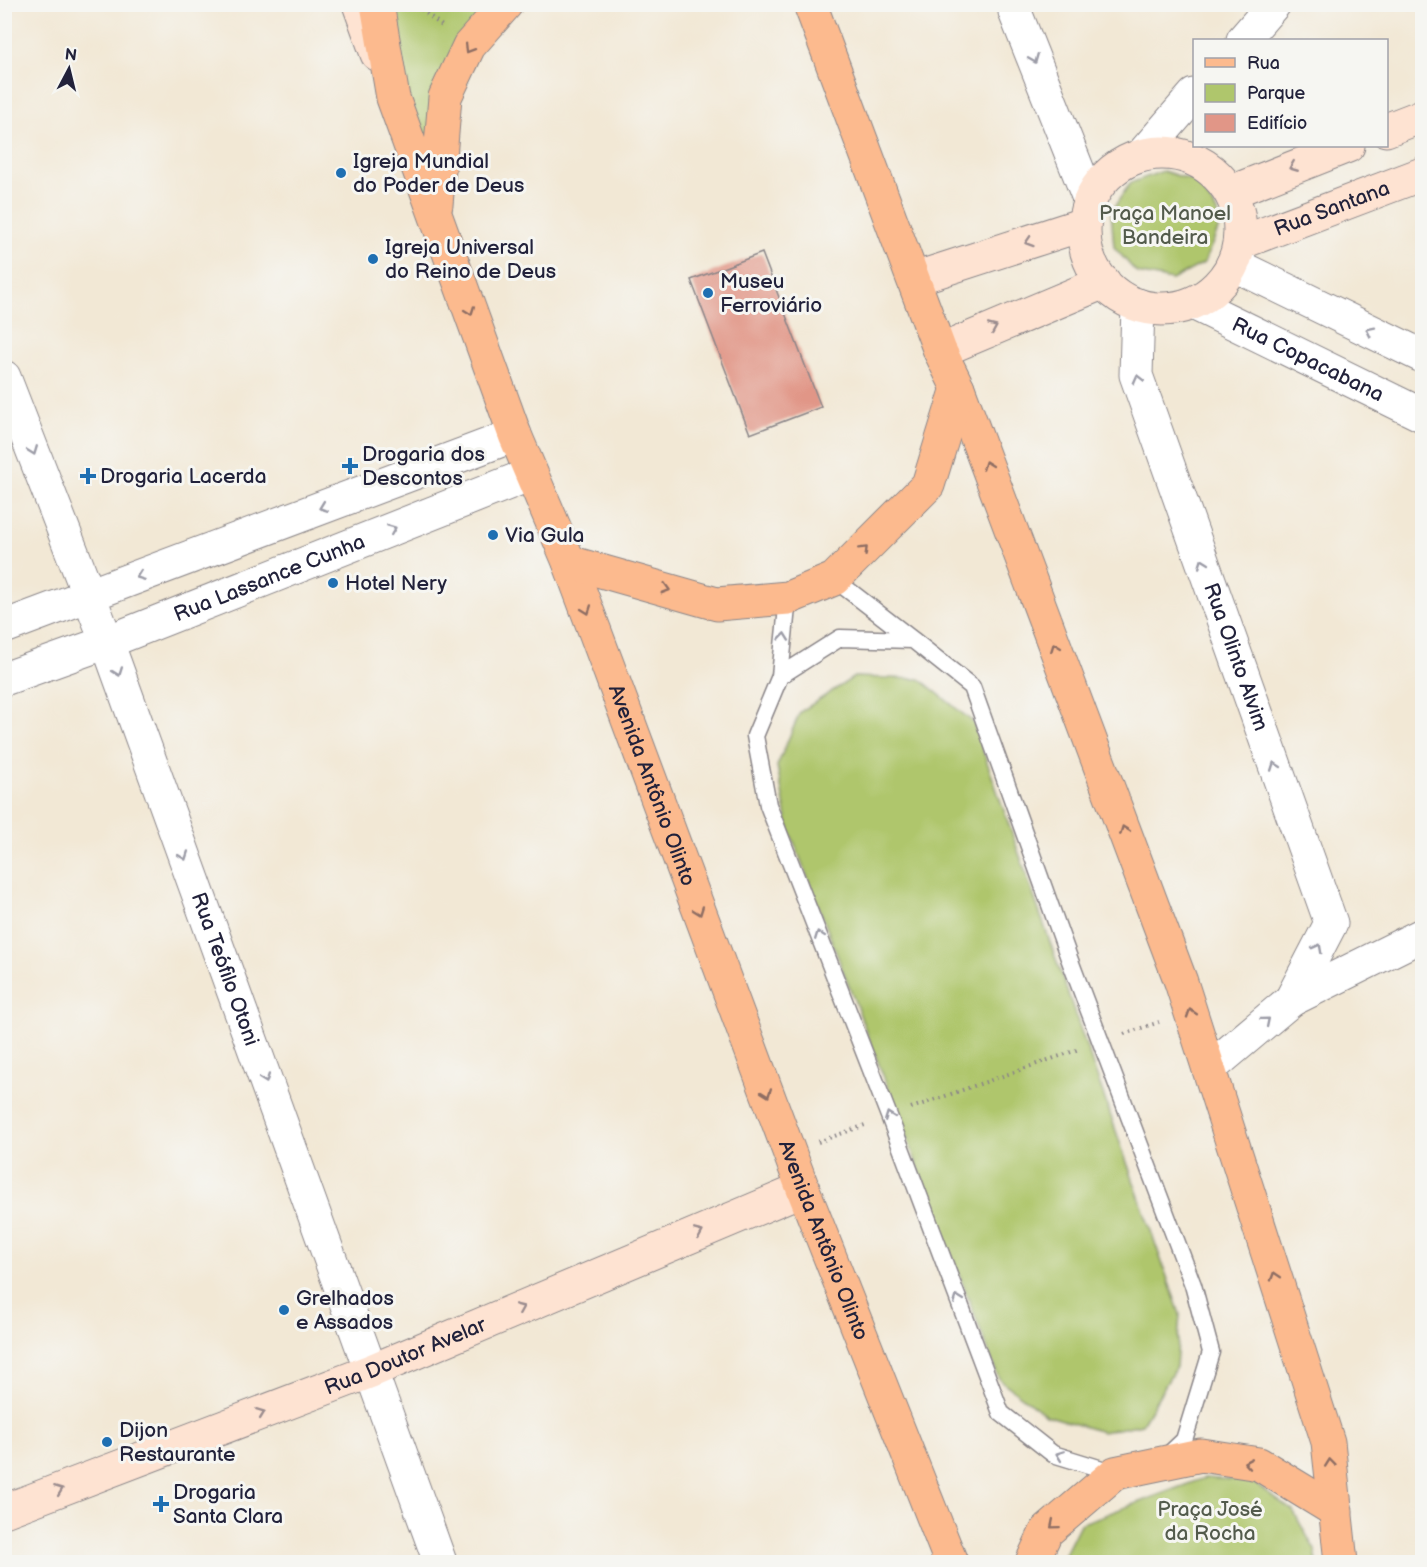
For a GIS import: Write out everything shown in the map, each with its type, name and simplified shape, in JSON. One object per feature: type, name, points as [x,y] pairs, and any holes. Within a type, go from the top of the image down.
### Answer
[{"type":"main road","name":"Avenida Antônio Olinto","points":[[359,4],[515,435],[569,562],[803,1189],[951,1563]]},
{"type":"main road","points":[[377,4],[393,98]]},
{"type":"main road","points":[[435,216],[445,97],[469,46],[506,4]]},
{"type":"main road","points":[[810,4],[940,351],[958,388],[1181,982],[1328,1442],[1341,1563]]},
{"type":"main road","points":[[1388,129],[1422,116]]},
{"type":"main road","points":[[1231,192],[1345,147]]},
{"type":"main road","name":"Rua Santana","points":[[1087,213],[1102,181],[1120,165],[1142,155],[1162,153],[1182,155],[1202,163],[1218,175],[1231,192],[1240,217],[1237,254],[1422,174]]},
{"type":"main road","points":[[914,279],[1087,213],[1085,245],[1092,265],[1104,282],[1119,296],[1138,305],[1156,309],[1175,308],[1193,303],[1217,287],[1237,254]]},
{"type":"main road","points":[[940,351],[1104,282]]},
{"type":"main road","points":[[569,562],[717,604],[788,598],[834,579],[928,485],[958,388]]},
{"type":"main road","name":"Rua Doutor Avelar","points":[[4,1511],[371,1371],[803,1189]]},
{"type":"main road","points":[[1032,1563],[1046,1532],[1115,1473],[1201,1455],[1259,1464],[1336,1511]]},
{"type":"street","points":[[1015,4],[1015,12],[1087,213]]},
{"type":"street","points":[[1244,39],[1275,4]]},
{"type":"street","points":[[1142,155],[1193,96]]},
{"type":"street","points":[[1237,254],[1422,356]]},
{"type":"street","name":"Rua Copacabana","points":[[1193,303],[1422,415]]},
{"type":"street","name":"Rua Olinto Alvim","points":[[1138,305],[1136,375],[1331,923],[1291,1000]]},
{"type":"street","name":"Rua Teófilo Otoni","points":[[4,377],[107,642],[440,1563]]},
{"type":"street","points":[[4,627],[515,435]]},
{"type":"street","name":"Rua Lassance Cunha","points":[[4,679],[107,642],[531,474]]},
{"type":"street","points":[[1209,1069],[1291,1000],[1422,935]]},
{"type":"lane","points":[[834,579],[972,687],[1069,958],[1193,1285],[1211,1352],[1184,1440],[1160,1463]]},
{"type":"lane","points":[[788,598],[780,676],[755,736],[768,805],[889,1116],[1000,1413],[1053,1454],[1115,1473]]},
{"type":"lane","points":[[780,676],[840,638],[913,640]]},
{"type":"path","points":[[790,1153],[1100,1041],[1191,1013]]},
{"type":"green space","points":[[391,5],[496,5],[431,168],[404,85]]},
{"type":"green space","name":"Praça Manoel Bandeira","points":[[1163,171],[1197,182],[1217,212],[1218,230],[1204,263],[1172,280],[1137,273],[1114,247],[1111,212],[1130,183]]},
{"type":"green space","points":[[854,677],[920,679],[973,722],[1180,1314],[1176,1367],[1142,1424],[1102,1432],[1046,1415],[999,1379],[789,829],[777,766],[800,712]]},
{"type":"green space","name":"Praça José da Rocha","points":[[1204,1478],[1251,1481],[1293,1511],[1315,1550],[1317,1562],[1061,1562],[1080,1524]]},
{"type":"building","points":[[762,253],[821,407],[750,434],[691,280]]},
{"type":"place","name":"Igreja Mundial do Poder de Deus","points":[[341,173]]},
{"type":"place","name":"Igreja Universal do Reino de Deus","points":[[373,259]]},
{"type":"place","name":"Museu Ferroviário","points":[[708,293]]},
{"type":"place","name":"Drogaria dos Descontos","points":[[350,466]]},
{"type":"place","name":"Drogaria Lacerda","points":[[88,476]]},
{"type":"place","name":"Via Gula","points":[[493,535]]},
{"type":"place","name":"Hotel Nery","points":[[333,583]]},
{"type":"place","name":"Grelhados e Assados","points":[[284,1310]]},
{"type":"place","name":"Dijon Restaurante","points":[[107,1442]]},
{"type":"place","name":"Drogaria Santa Clara","points":[[161,1504]]}]
